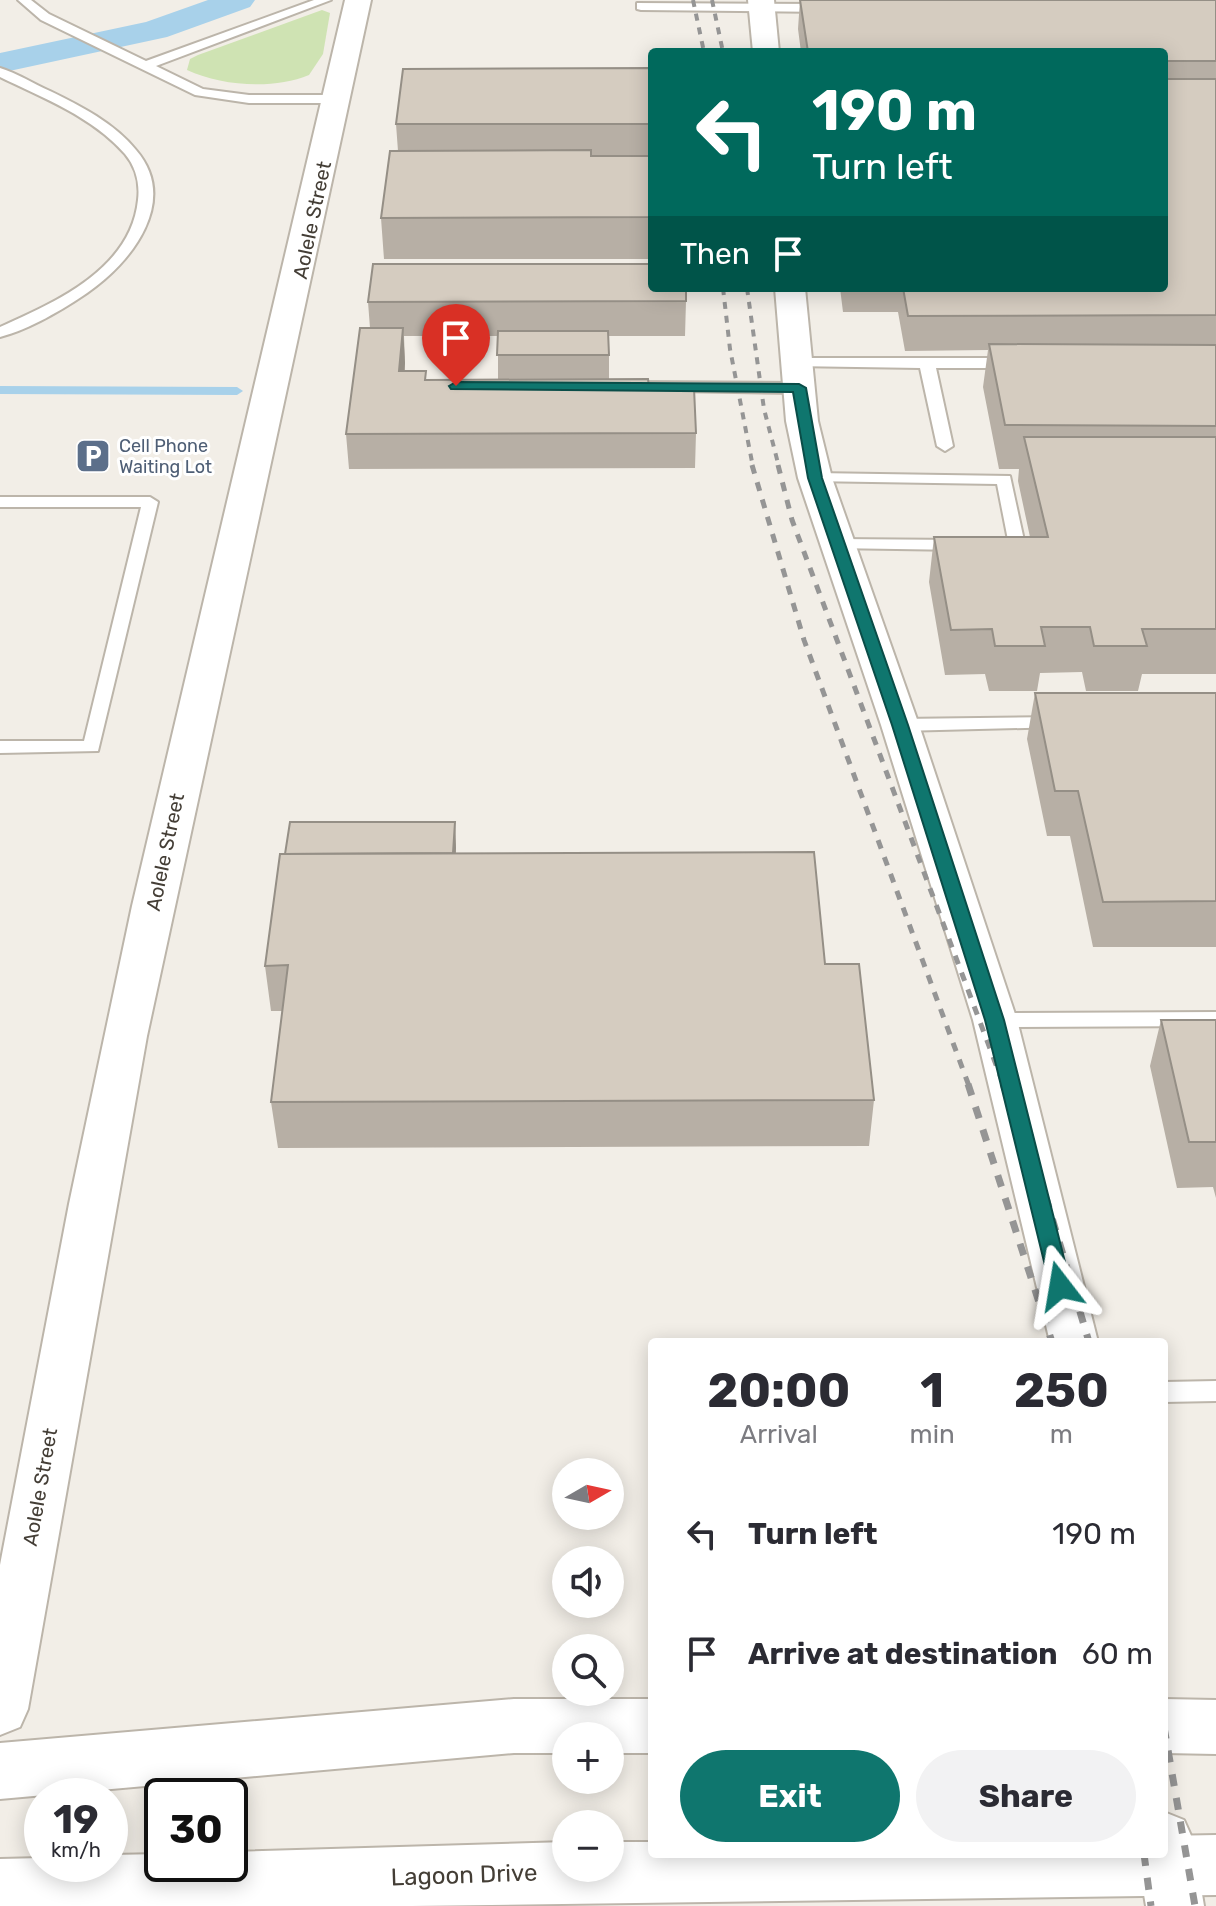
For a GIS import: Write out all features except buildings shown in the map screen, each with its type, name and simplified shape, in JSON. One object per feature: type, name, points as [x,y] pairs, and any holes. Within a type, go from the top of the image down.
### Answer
[{"type":"street","name":"Aolele Street","points":[[0,1709],[125,1039],[215,621],[303,263],[358,0]]},
{"type":"street","points":[[761,4],[766,48]]},
{"type":"street","points":[[790,292],[798,376],[815,478],[900,725],[995,1020],[1073,1338]]},
{"type":"street","points":[[0,1771],[514,1726],[648,1726]]},
{"type":"street","points":[[1168,1726],[1216,1727]]},
{"type":"street","name":"Lagoon Drive","points":[[0,1889],[525,1873],[1181,1869]]},
{"type":"lane","points":[[24,0],[45,17],[81,36],[200,92],[222,96],[337,99]]},
{"type":"lane","points":[[144,66],[325,0]]},
{"type":"lane","points":[[641,6],[761,4],[847,8]]},
{"type":"lane","points":[[0,72],[118,139],[142,169],[146,202],[131,242],[99,276],[56,305],[0,333]]},
{"type":"lane","points":[[927,363],[945,446]]},
{"type":"lane","points":[[607,387],[798,376],[927,363],[1030,363]]},
{"type":"lane","points":[[815,478],[1004,479],[1017,545],[837,544]]},
{"type":"lane","points":[[0,502],[150,502],[92,747],[0,747]]},
{"type":"lane","points":[[900,725],[1074,723]]},
{"type":"lane","points":[[995,1020],[1216,1019]]},
{"type":"lane","points":[[1168,1392],[1216,1391]]},
{"type":"green space","points":[[322,10],[330,13],[323,54],[309,75],[280,83],[248,84],[216,80],[187,70],[190,59],[198,55]]},
{"type":"waterway","points":[[0,63],[155,30],[239,0]]},
{"type":"waterway","points":[[0,390],[237,391]]},
{"type":"railway","points":[[693,0],[703,48]]},
{"type":"railway","points":[[712,0],[722,48]]},
{"type":"railway","points":[[723,292],[730,349],[753,467]]},
{"type":"railway","points":[[748,292],[764,409],[779,467]]},
{"type":"railway","points":[[752,465],[804,640],[969,1086]]},
{"type":"railway","points":[[778,465],[792,520],[1004,1086]]},
{"type":"railway","points":[[968,1084],[1051,1338]]},
{"type":"railway","points":[[1003,1084],[1047,1201],[1088,1338]]},
{"type":"railway","points":[[1168,1750],[1195,1906]]},
{"type":"railway","points":[[1145,1858],[1151,1906]]},
{"type":"place","name":"Cell Phone Waiting Lot","points":[[93,456]]},
{"type":"route","points":[[456,386],[799,388],[802,421],[815,478],[900,725],[995,1020],[1060,1286]]}]
